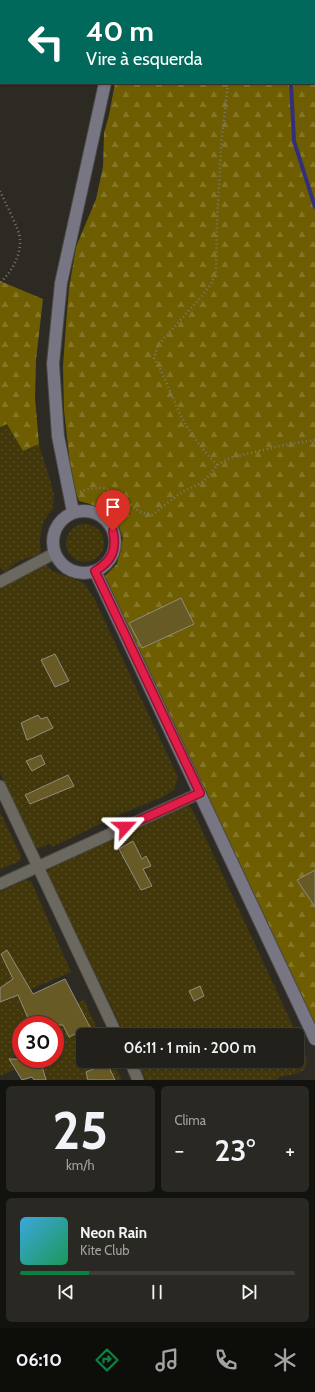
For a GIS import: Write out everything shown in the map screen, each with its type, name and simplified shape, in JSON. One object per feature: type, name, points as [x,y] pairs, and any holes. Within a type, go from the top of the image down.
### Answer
[{"type":"street","points":[[73,512],[58,436],[53,364],[61,283],[105,84]]},
{"type":"street","points":[[88,511],[101,516],[108,522],[113,531],[115,540],[114,550],[104,566],[95,571],[85,573],[76,572],[67,568],[55,553],[53,543],[54,533],[58,524],[64,517],[73,512],[88,511]]},
{"type":"street","points":[[0,582],[55,553]]},
{"type":"street","points":[[95,571],[315,1039]]},
{"type":"street","points":[[0,786],[114,1028]]},
{"type":"street","points":[[0,884],[200,793]]},
{"type":"street","points":[[133,1068],[138,1080]]},
{"type":"path","points":[[217,465],[199,446],[182,417],[162,372],[154,358],[158,345],[201,297],[211,284],[216,273],[221,154],[228,84]]},
{"type":"path","points":[[0,191],[21,238],[18,257],[6,276],[0,282]]},
{"type":"path","points":[[70,499],[84,490],[106,488],[113,490],[145,514],[152,515],[182,492],[201,483],[210,475],[217,465],[230,458],[280,446],[315,440]]},
{"type":"shaded area","points":[[7,423],[23,451],[39,444],[54,493],[53,508],[43,522],[40,539],[41,554],[19,561],[5,572],[0,568],[0,427]]},
{"type":"shaded area","points":[[81,524],[89,524],[99,529],[103,536],[103,550],[99,557],[89,562],[81,562],[71,557],[69,554],[66,547],[66,539],[71,529],[74,527]]},
{"type":"shaded area","points":[[41,560],[52,571],[84,583],[94,598],[178,777],[174,790],[163,797],[128,811],[52,847],[49,843],[44,847],[36,848],[0,773],[0,582]]},
{"type":"shaded area","points":[[178,802],[188,805],[193,811],[294,1028],[122,1028],[47,873],[50,868],[60,864],[58,857]]},
{"type":"shaded area","points":[[0,812],[21,856],[20,860],[16,863],[0,869]]},
{"type":"shaded area","points":[[25,880],[31,881],[71,972],[18,995],[27,1016],[12,1016],[12,1059],[10,1060],[14,1070],[0,1076],[0,892]]},
{"type":"shaded area","points":[[84,1000],[97,1028],[76,1028],[76,1068],[116,1068],[122,1080],[34,1080],[27,1068],[64,1068],[64,1016],[52,1016]]},
{"type":"shaded area","points":[[304,1050],[307,1063],[304,1070],[295,1074],[279,1077],[276,1080],[146,1080],[140,1068],[304,1068]]},
{"type":"green space","points":[[115,84],[315,84],[315,1039],[100,581],[117,564],[123,538],[117,521],[107,512],[90,504],[79,501],[72,482],[64,410],[63,366],[69,289],[76,247],[96,199],[103,167],[104,133]]},
{"type":"green space","points":[[0,281],[43,299],[36,360],[35,398],[39,444],[23,451],[7,424],[0,427]]},
{"type":"building","points":[[181,598],[194,624],[142,648],[129,623]]},
{"type":"building","points":[[55,654],[69,681],[55,687],[41,660]]},
{"type":"building","points":[[38,715],[41,719],[47,717],[53,728],[27,740],[21,723]]},
{"type":"building","points":[[41,755],[45,764],[32,771],[26,761]]},
{"type":"building","points":[[68,775],[74,786],[30,804],[25,795]]},
{"type":"building","points":[[133,841],[142,859],[146,856],[151,866],[143,869],[152,886],[141,890],[119,849]]},
{"type":"building","points":[[315,870],[315,907],[297,880]]},
{"type":"building","points":[[7,950],[33,994],[65,979],[90,1027],[76,1028],[76,1034],[69,1037],[64,1027],[64,1016],[27,1016],[18,995],[0,1002],[0,988],[13,979],[1,954]]},
{"type":"building","points":[[200,986],[204,996],[194,1001],[189,991]]},
{"type":"building","points":[[15,1068],[43,1068],[46,1080],[34,1080],[32,1077],[22,1080]]},
{"type":"building","points":[[95,1068],[109,1068],[115,1080],[88,1080],[86,1072]]},
{"type":"waterway","points":[[291,84],[294,141],[315,207]]},
{"type":"route","points":[[113,531],[115,540],[114,550],[110,559],[104,566],[95,571],[200,793],[125,827]]}]
